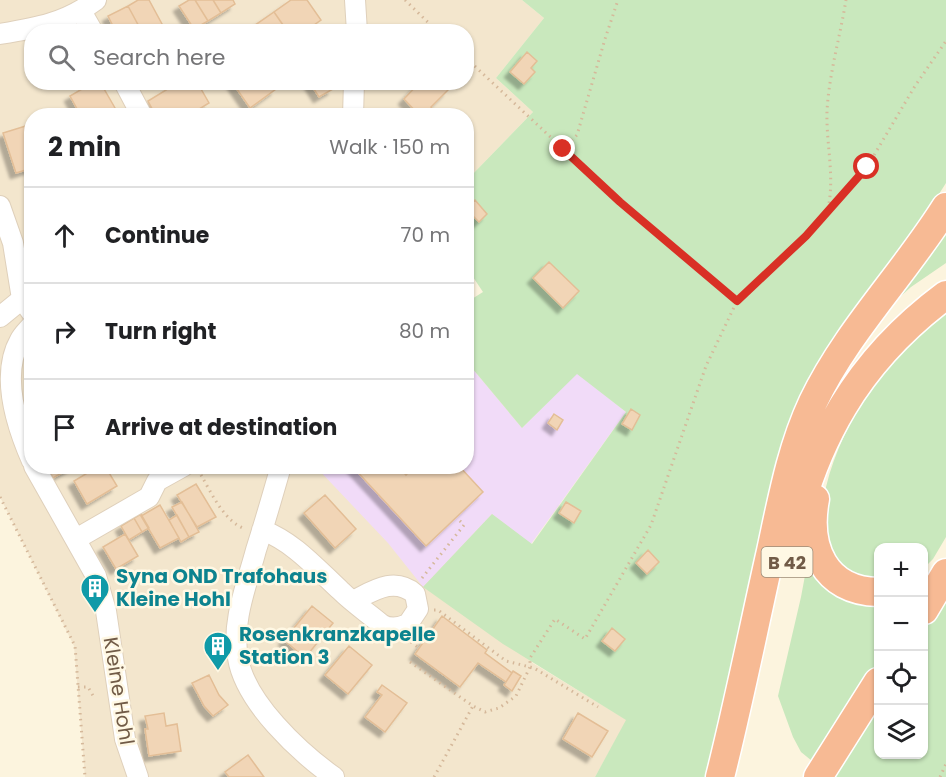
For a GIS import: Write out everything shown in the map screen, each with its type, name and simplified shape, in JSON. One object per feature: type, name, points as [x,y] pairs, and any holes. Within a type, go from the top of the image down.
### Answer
[{"type":"highway","points":[[784,492],[802,430],[825,378],[856,330],[910,260],[946,207]]},
{"type":"highway","name":"B 42","points":[[720,777],[784,492],[811,427],[849,368],[888,324],[910,303],[946,276]]},
{"type":"highway","name":"B 42","points":[[740,777],[791,544],[802,503],[824,441],[838,412],[861,377],[904,329],[946,295]]},
{"type":"highway","name":"B 42","points":[[861,377],[824,470],[812,514],[813,537],[818,555],[828,571],[842,583],[859,591],[874,592]]},
{"type":"highway","points":[[928,571],[946,551]]},
{"type":"highway","points":[[928,603],[946,573]]},
{"type":"highway","points":[[818,777],[874,690]]},
{"type":"street","points":[[355,0],[356,24]]},
{"type":"street","points":[[53,24],[89,6],[92,24]]},
{"type":"street","points":[[0,34],[24,30]]},
{"type":"street","points":[[128,90],[138,108]]},
{"type":"street","points":[[353,108],[354,90]]},
{"type":"street","points":[[0,206],[24,293]]},
{"type":"street","points":[[0,317],[24,307]]},
{"type":"street","points":[[24,335],[19,342],[12,370],[12,387],[17,419],[24,439]]},
{"type":"street","name":"Kleine Hohl","points":[[39,474],[96,576],[102,593],[125,740],[138,777]]},
{"type":"street","points":[[76,539],[149,497],[157,481],[177,474]]},
{"type":"street","points":[[279,474],[245,589],[236,646],[240,670],[250,694],[270,719],[334,777]]},
{"type":"street","points":[[262,532],[275,535],[294,547],[353,601],[389,628],[410,623],[418,609],[415,594],[400,586],[383,586],[353,601]]},
{"type":"path","points":[[405,0],[430,24]]},
{"type":"path","points":[[563,149],[577,135],[618,0]]},
{"type":"path","points":[[828,211],[832,186],[827,115],[846,0]]},
{"type":"path","points":[[410,662],[485,712],[499,708],[516,696],[530,667],[530,658],[555,619],[585,639],[651,525],[706,366],[737,301],[806,236],[867,167],[915,86],[946,41]]},
{"type":"path","points":[[474,66],[620,202],[737,301]]},
{"type":"path","points":[[195,474],[236,525],[262,532]]},
{"type":"path","points":[[0,497],[75,646],[85,777]]},
{"type":"path","points":[[427,572],[464,525],[457,518]]},
{"type":"path","points":[[418,609],[438,610],[506,661],[530,667],[598,707]]},
{"type":"path","points":[[78,687],[88,687],[95,699]]},
{"type":"path","points":[[434,777],[473,706]]},
{"type":"path","points":[[940,777],[946,764]]},
{"type":"shaded area","points":[[0,0],[522,0],[544,18],[496,78],[533,112],[474,173],[474,108],[24,108],[24,474],[474,474],[474,370],[522,428],[531,544],[531,662],[627,720],[595,777],[85,777],[74,646],[0,497]]},
{"type":"shaded area","points":[[474,370],[522,428],[577,373],[626,412],[531,544],[492,514],[423,587],[388,543],[323,474],[474,474]]},
{"type":"green space","points":[[522,0],[946,0],[946,183],[898,258],[838,332],[818,362],[801,397],[708,777],[595,777],[626,720],[503,644],[423,587],[492,514],[532,544],[626,412],[577,374],[522,428],[474,370],[474,298],[483,292],[474,278],[474,173],[533,112],[496,78],[544,18]]},
{"type":"green space","points":[[946,219],[946,263],[911,287],[892,304]]},
{"type":"green space","points":[[946,313],[946,537],[928,564],[928,543],[874,543],[874,586],[846,576],[820,528],[822,502],[834,461],[856,413],[887,369],[925,330]]},
{"type":"green space","points":[[809,554],[874,600],[874,667],[812,761],[801,752],[793,737],[778,696]]},
{"type":"green space","points":[[946,587],[946,777],[826,777],[874,702],[874,759],[928,759],[928,617]]},
{"type":"building","points":[[138,0],[149,0],[162,24],[138,24],[128,6]]},
{"type":"building","points":[[189,0],[195,0],[208,21],[203,24],[191,24],[179,6]]},
{"type":"building","points":[[195,0],[213,0],[221,13],[208,21]]},
{"type":"building","points":[[213,0],[233,0],[235,4],[221,13]]},
{"type":"building","points":[[291,0],[307,0],[321,20],[315,24],[282,24],[274,12]]},
{"type":"building","points":[[128,6],[138,24],[112,24],[108,16]]},
{"type":"building","points":[[274,12],[282,24],[257,24]]},
{"type":"building","points":[[527,52],[537,61],[531,68],[535,72],[524,84],[510,72]]},
{"type":"building","points":[[80,90],[105,90],[115,108],[77,108],[70,96]]},
{"type":"building","points":[[166,90],[202,90],[209,103],[201,108],[152,108],[148,101]]},
{"type":"building","points":[[238,90],[275,90],[250,108]]},
{"type":"building","points":[[314,90],[331,90],[319,97]]},
{"type":"building","points":[[412,90],[448,90],[432,108],[412,108],[404,99]]},
{"type":"building","points":[[24,126],[24,170],[16,173],[3,133]]},
{"type":"building","points":[[474,201],[487,214],[479,222],[474,217]]},
{"type":"building","points":[[549,262],[579,291],[563,308],[533,278]]},
{"type":"building","points":[[631,409],[640,415],[632,430],[622,424]]},
{"type":"building","points":[[554,414],[563,420],[557,430],[548,423]]},
{"type":"building","points":[[86,474],[110,474],[117,486],[87,504],[74,481]]},
{"type":"building","points":[[359,474],[466,474],[483,492],[426,546]]},
{"type":"building","points":[[196,484],[216,517],[197,527],[177,495]]},
{"type":"building","points":[[325,495],[356,529],[335,548],[304,513]]},
{"type":"building","points":[[182,502],[199,532],[189,537],[172,507]]},
{"type":"building","points":[[566,502],[581,511],[574,523],[559,513]]},
{"type":"building","points":[[160,505],[179,538],[160,548],[141,516]]},
{"type":"building","points":[[141,514],[149,528],[142,532],[134,518]]},
{"type":"building","points":[[177,515],[189,537],[181,542],[169,520]]},
{"type":"building","points":[[134,518],[142,532],[129,540],[121,526]]},
{"type":"building","points":[[125,534],[138,556],[116,569],[103,547]]},
{"type":"building","points":[[648,550],[659,562],[647,574],[636,563]]},
{"type":"building","points":[[312,606],[333,623],[305,658],[284,640]]},
{"type":"building","points":[[442,616],[487,650],[485,653],[512,673],[506,682],[478,663],[460,687],[415,654]]},
{"type":"building","points":[[612,628],[625,639],[615,651],[602,641]]},
{"type":"building","points":[[349,646],[372,665],[348,694],[325,675]]},
{"type":"building","points":[[513,671],[521,676],[512,691],[504,685]]},
{"type":"building","points":[[209,675],[219,695],[228,705],[213,716],[204,706],[192,683]]},
{"type":"building","points":[[382,685],[407,703],[385,732],[365,717],[382,695],[377,692]]},
{"type":"building","points":[[164,713],[166,726],[177,724],[181,751],[149,756],[145,716]]},
{"type":"building","points":[[578,713],[608,731],[592,757],[563,739]]},
{"type":"building","points":[[248,755],[264,777],[229,777],[225,772]]},
{"type":"place","name":"Syna OND Trafohaus Kleine Hohl","points":[[95,614]]},
{"type":"place","name":"Rosenkranzkapelle Station 3","points":[[218,672]]},
{"type":"route","points":[[563,149],[620,202],[737,301],[806,236],[867,167]]}]
